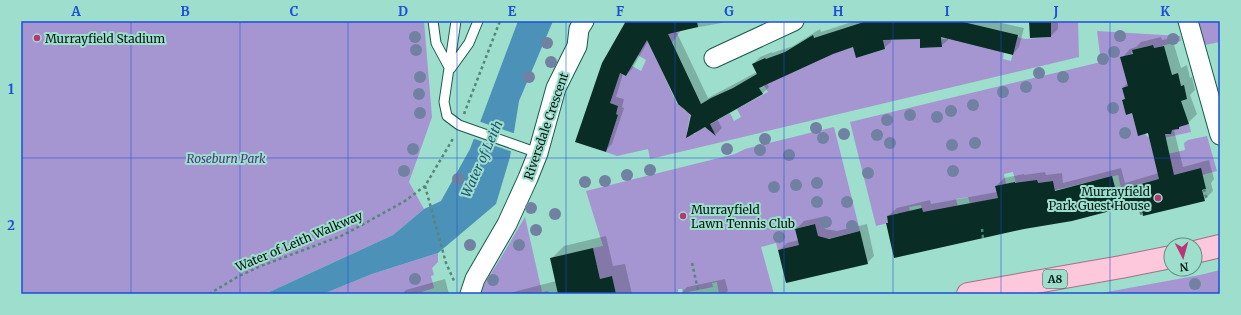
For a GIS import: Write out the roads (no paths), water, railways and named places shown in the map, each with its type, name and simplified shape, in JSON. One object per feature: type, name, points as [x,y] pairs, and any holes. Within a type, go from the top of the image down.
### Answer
[{"type":"main road","points":[[1203,250],[1220,246]]},
{"type":"main road","name":"A8","points":[[968,294],[1163,259]]},
{"type":"street","name":"Riversdale Crescent","points":[[463,291],[475,279],[507,224],[528,178],[531,150],[556,88],[577,46],[579,29],[584,21]]},
{"type":"street","points":[[714,58],[794,21]]},
{"type":"street","points":[[1188,21],[1220,135]]},
{"type":"lane","points":[[433,21],[436,43],[450,69]]},
{"type":"lane","points":[[456,21],[444,102],[447,116],[462,126],[531,150]]},
{"type":"lane","points":[[450,69],[469,43],[478,21]]},
{"type":"water","name":"Water of Leith","points":[[518,21],[553,21],[519,101],[510,157],[496,204],[438,253],[372,274],[323,294],[265,294],[393,235],[424,209],[441,201],[470,149]]},
{"type":"place","name":"Murrayfield Stadium","points":[[37,38]]},
{"type":"place","name":"Murrayfield Park Guest House","points":[[1158,198]]},
{"type":"place","name":"Murrayfield Lawn Tennis Club","points":[[683,216]]},
{"type":"park label","name":"Roseburn Park","points":[[226,158]]}]
